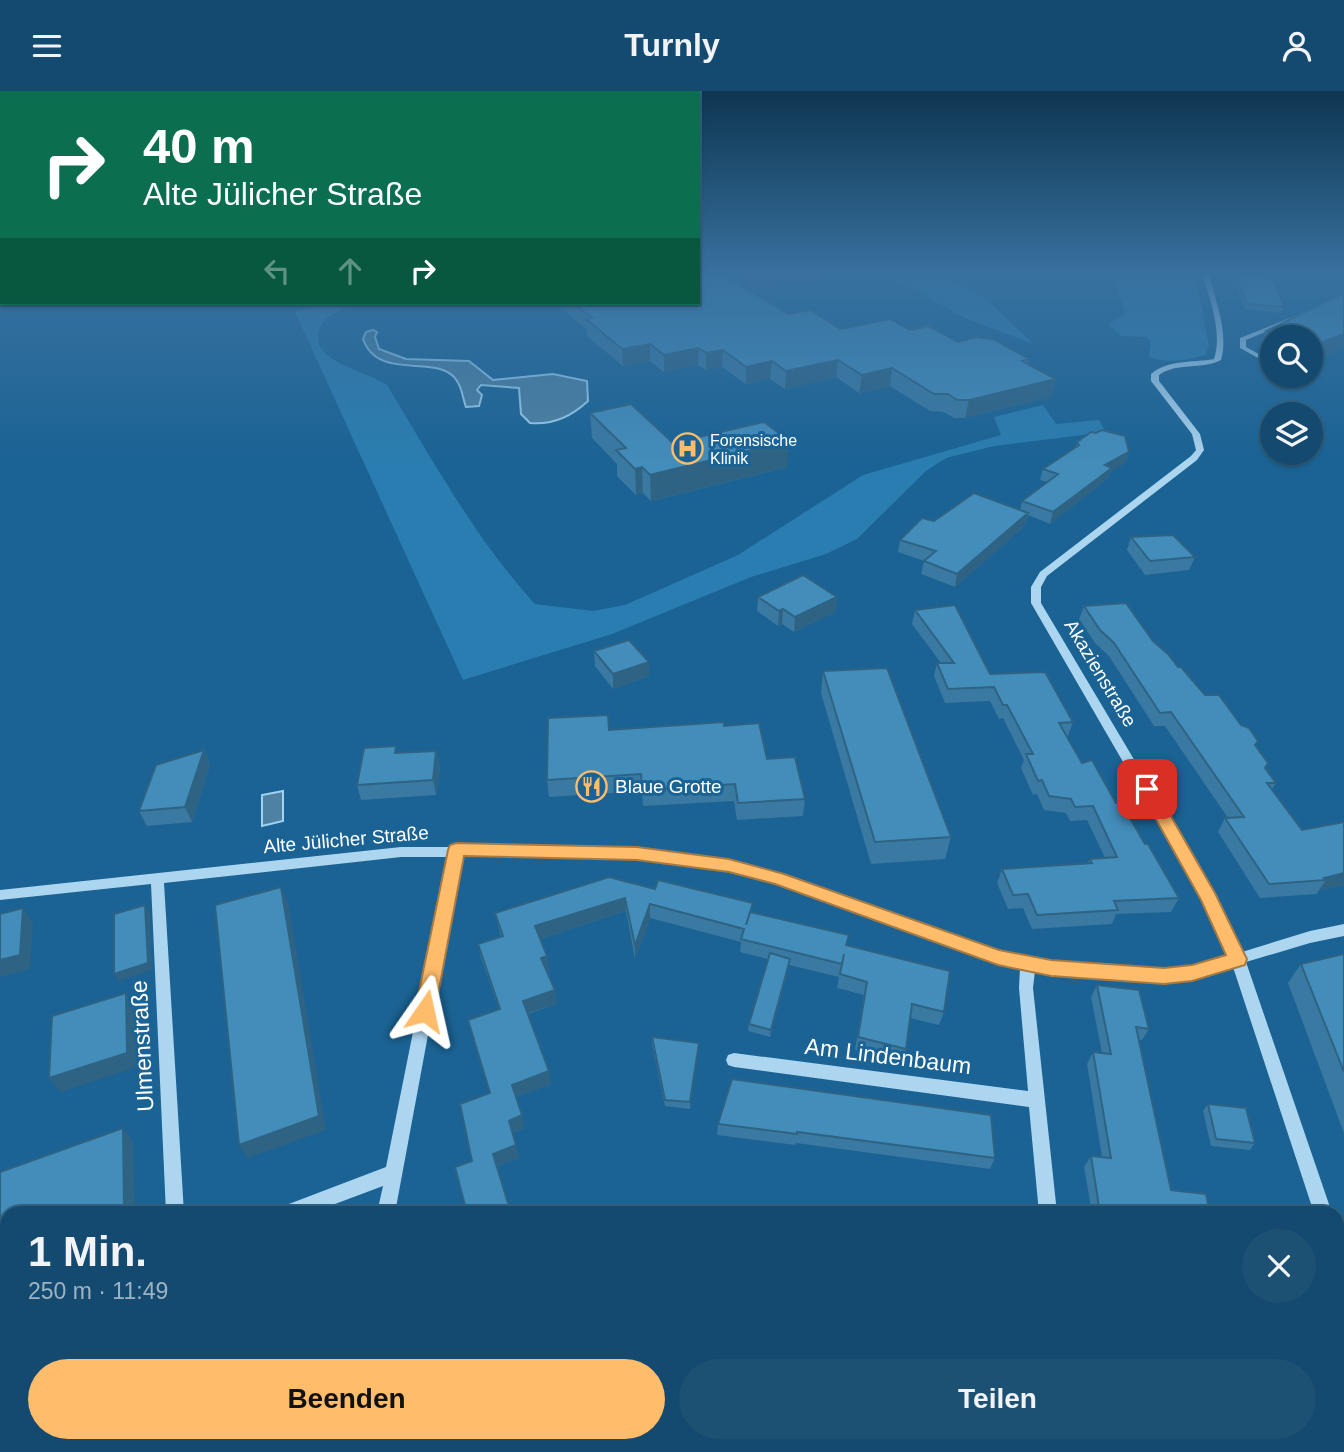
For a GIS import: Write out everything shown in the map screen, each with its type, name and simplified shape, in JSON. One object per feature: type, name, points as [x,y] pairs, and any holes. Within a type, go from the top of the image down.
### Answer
[{"type":"street","name":"Akazienstraße","points":[[1219,336],[1220,355],[1217,360],[1160,369],[1155,374],[1155,381],[1196,434],[1200,450],[1043,574],[1036,587],[1037,603],[1195,874],[1238,959],[1321,1206]]},
{"type":"street","points":[[1251,336],[1242,339],[1243,348],[1260,357]]},
{"type":"street","points":[[387,1206],[456,850]]},
{"type":"street","name":"Alte Jülicher Straße","points":[[0,895],[401,852],[600,852],[662,855],[729,865],[778,879],[998,958],[1028,965],[1164,976],[1192,973],[1310,937],[1344,930]]},
{"type":"street","name":"Ulmenstraße","points":[[157,877],[175,1206]]},
{"type":"street","points":[[1028,965],[1026,988],[1047,1206]]},
{"type":"street","points":[[306,1206],[394,1173]]},
{"type":"lane","name":"Am Lindenbaum","points":[[734,1060],[1036,1100]]},
{"type":"shaded area","points":[[306,336],[318,336],[324,352],[333,359],[387,385],[474,526],[535,604],[593,611],[625,605],[738,555],[863,475],[1001,435],[994,417],[1043,405],[1056,424],[1099,420],[1106,432],[994,446],[946,458],[926,471],[857,539],[826,554],[751,577],[612,634],[463,680]]},
{"type":"shaded area","points":[[364,336],[376,336],[379,349],[406,359],[469,361],[493,380],[553,374],[587,381],[588,401],[561,418],[546,423],[530,423],[521,414],[519,388],[481,385],[477,390],[482,395],[479,406],[466,407],[459,384],[449,373],[437,368],[382,360],[371,352],[363,339]]},
{"type":"shaded area","points":[[1011,336],[1025,336],[1034,344]]},
{"type":"shaded area","points":[[1121,336],[1207,336],[1209,347],[1205,355],[1177,361],[1163,360],[1149,357],[1151,341],[1147,337]]},
{"type":"shaded area","points":[[283,791],[283,821],[262,826],[262,795]]},
{"type":"building","points":[[606,336],[946,336],[958,342],[976,337],[993,339],[1029,359],[1022,361],[1056,379],[969,400],[957,400],[948,394],[934,394],[892,368],[862,375],[838,360],[786,371],[772,361],[746,367],[723,350],[706,353],[699,348],[664,355],[650,344],[622,349]]},
{"type":"building","points":[[1323,336],[1340,336],[1323,342]]},
{"type":"building","points":[[631,404],[673,443],[764,422],[789,441],[650,475],[642,467],[635,469],[616,450],[626,448],[590,413]]},
{"type":"building","points":[[1102,430],[1125,436],[1129,452],[1105,465],[1112,468],[1053,512],[1022,501],[1058,474],[1043,469],[1079,445],[1077,442],[1091,432]]},
{"type":"building","points":[[974,493],[1028,513],[957,574],[924,561],[936,551],[900,540],[922,518],[934,521]]},
{"type":"building","points":[[1173,535],[1195,557],[1150,561],[1131,537]]},
{"type":"building","points":[[803,575],[837,597],[795,617],[783,609],[779,611],[758,597]]},
{"type":"building","points":[[1126,603],[1153,641],[1181,667],[1205,695],[1219,695],[1241,725],[1249,728],[1258,741],[1255,745],[1268,763],[1265,768],[1276,783],[1267,783],[1302,830],[1344,822],[1344,873],[1324,878],[1326,880],[1269,884],[1225,818],[1244,817],[1171,712],[1160,713],[1114,643],[1100,630],[1084,606]]},
{"type":"building","points":[[955,605],[990,674],[1045,672],[1073,722],[1059,723],[1082,763],[1092,760],[1116,803],[1121,803],[1179,898],[1114,901],[1118,910],[1037,915],[1028,894],[1013,895],[1002,869],[1092,863],[1090,859],[1117,857],[1093,806],[1075,807],[1071,799],[1049,796],[1042,780],[1038,781],[1026,754],[1033,754],[1007,705],[1003,705],[994,687],[948,689],[937,663],[954,663],[915,610]]},
{"type":"building","points":[[629,640],[649,662],[613,674],[594,651]]},
{"type":"building","points":[[887,668],[951,837],[875,842],[823,671]]},
{"type":"building","points":[[608,715],[609,730],[724,722],[724,726],[759,723],[767,759],[795,757],[805,799],[738,803],[735,784],[642,790],[641,774],[547,780],[548,718]]},
{"type":"building","points":[[396,746],[395,753],[436,751],[433,780],[357,785],[364,748]]},
{"type":"building","points":[[204,750],[185,807],[139,811],[156,765]]},
{"type":"building","points":[[609,877],[655,889],[658,880],[753,903],[750,912],[849,935],[846,945],[950,971],[944,1012],[912,1004],[906,1049],[858,1037],[867,982],[840,974],[842,964],[741,939],[744,929],[650,904],[635,945],[625,898],[535,926],[547,956],[541,958],[555,990],[523,1001],[549,1071],[512,1085],[522,1115],[509,1121],[516,1145],[493,1154],[509,1206],[465,1206],[455,1167],[472,1161],[460,1104],[490,1093],[468,1020],[500,1009],[478,944],[503,936],[495,913]]},
{"type":"building","points":[[281,887],[319,1116],[239,1145],[215,905]]},
{"type":"building","points":[[145,905],[148,963],[114,974],[114,914]]},
{"type":"building","points":[[23,908],[20,955],[0,960],[0,914]]},
{"type":"building","points":[[770,953],[790,959],[771,1030],[749,1024]]},
{"type":"building","points":[[1344,954],[1344,1072],[1301,964]]},
{"type":"building","points":[[1097,985],[1139,990],[1149,1029],[1136,1027],[1171,1190],[1206,1194],[1209,1206],[1099,1206],[1091,1156],[1111,1158],[1093,1052],[1111,1054]]},
{"type":"building","points":[[126,993],[127,1053],[49,1078],[52,1016]]},
{"type":"building","points":[[652,1037],[699,1043],[690,1102],[665,1100]]},
{"type":"building","points":[[732,1079],[991,1115],[995,1158],[718,1124]]},
{"type":"building","points":[[1208,1104],[1246,1108],[1255,1143],[1216,1139]]},
{"type":"building","points":[[123,1128],[124,1206],[0,1206],[0,1172]]},
{"type":"place","name":"Forensische Klinik","points":[[687,449]]},
{"type":"place","name":"Blaue Grotte","points":[[592,786]]},
{"type":"route","points":[[425,1011],[456,850],[509,849],[662,855],[729,865],[902,921],[998,958],[1028,965],[1164,976],[1192,973],[1238,959],[1209,898],[1147,789]]}]
